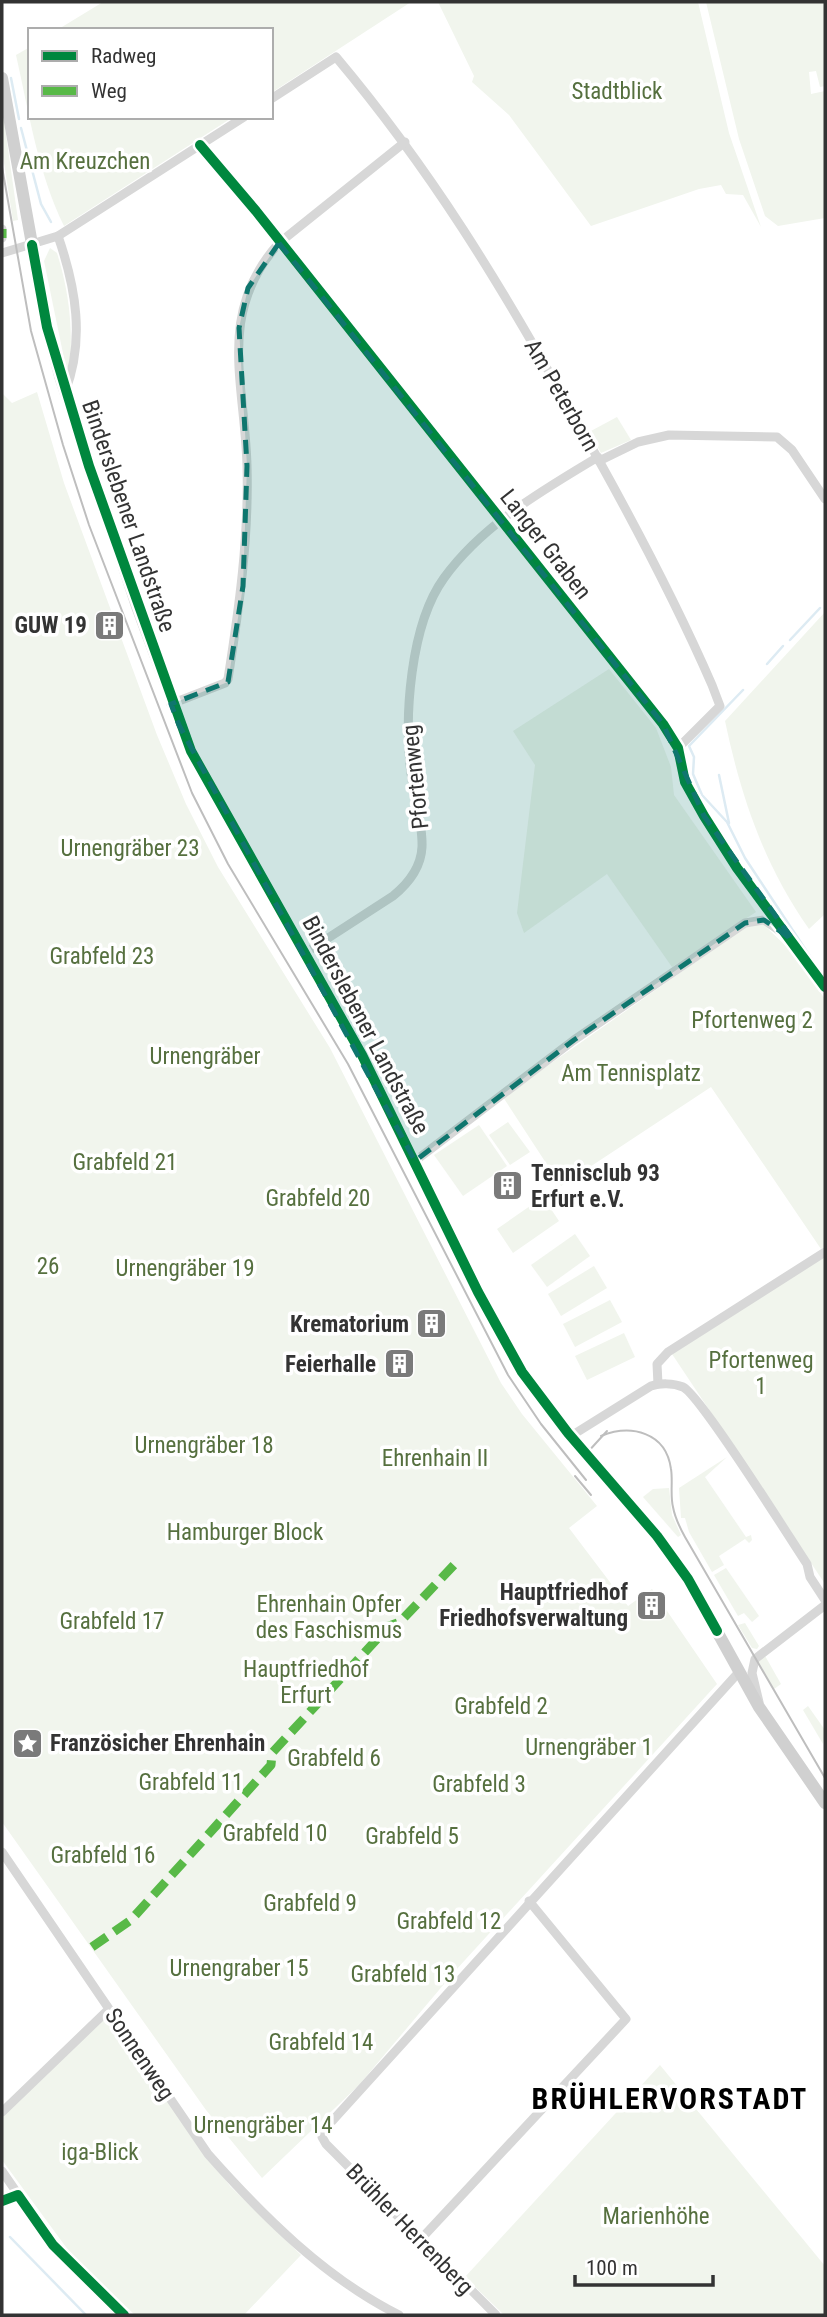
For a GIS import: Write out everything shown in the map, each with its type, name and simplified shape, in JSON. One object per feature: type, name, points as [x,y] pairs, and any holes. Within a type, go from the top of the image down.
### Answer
[{"type":"main road","name":"Binderslebener Landstraße","points":[[2,78],[47,327],[65,392],[171,704],[191,751],[362,1055],[506,1346],[522,1372],[571,1436],[657,1536],[699,1598],[759,1707],[825,1803]]},
{"type":"street","name":"Am Peterborn","points":[[273,98],[336,57],[404,142],[475,243],[598,459],[672,598],[720,706],[678,748]]},
{"type":"street","points":[[2,253],[58,236],[241,119]]},
{"type":"street","points":[[171,704],[228,679],[243,586],[247,466],[237,360],[239,328],[248,288],[266,258],[279,243],[404,142]]},
{"type":"street","name":"Langer Graben","points":[[200,145],[501,521],[678,748],[685,782],[704,816],[737,868],[793,940],[809,969],[825,987]]},
{"type":"street","points":[[2,229],[2,237]]},
{"type":"street","name":"Binderslebener Landstraße","points":[[58,236],[74,287],[77,314],[73,370],[65,392]]},
{"type":"street","name":"Pfortenweg","points":[[305,953],[393,896],[405,886],[419,863],[420,830],[409,745],[409,716],[416,652],[434,595],[443,578],[501,521],[550,485],[598,459],[638,442],[669,435],[778,437],[792,450],[825,499]]},
{"type":"street","points":[[415,1161],[553,1055],[746,923],[764,920],[793,940]]},
{"type":"street","points":[[658,1384],[657,1364],[667,1352],[825,1252]]},
{"type":"street","points":[[571,1436],[624,1400],[658,1384],[682,1388],[697,1401],[807,1564],[810,1577],[825,1602],[755,1659],[752,1673],[759,1707]]},
{"type":"street","name":"Brühler Herrenberg","points":[[496,2315],[326,2144],[322,2137],[324,2130],[739,1672]]},
{"type":"street","name":"Sonnenweg","points":[[2,1852],[208,2154],[246,2197],[337,2276],[399,2315]]},
{"type":"street","points":[[420,2240],[626,2019],[529,1901]]},
{"type":"street","points":[[2,2112],[109,2009]]},
{"type":"street","points":[[2,2171],[53,2245],[124,2315]]},
{"type":"street","points":[[2,2201],[18,2195]]},
{"type":"highlighted area","points":[[279,243],[663,724],[704,816],[793,940],[764,920],[745,923],[574,1040],[415,1161],[179,725],[171,704],[228,682],[243,586],[247,466],[239,328],[248,288]]},
{"type":"green space","points":[[103,2],[411,2],[273,92],[273,28],[60,28]]},
{"type":"green space","name":"Stadtblick","points":[[438,2],[698,2],[729,133],[761,227],[743,195],[726,194],[721,185],[699,189],[591,226],[509,115],[472,82],[474,76]]},
{"type":"green space","points":[[706,2],[825,2],[825,86],[820,87],[816,71],[809,72],[811,94],[825,91],[825,218],[778,226],[765,216],[739,139]]},
{"type":"green space","name":"Am Kreuzchen","points":[[28,48],[28,112],[16,55]]},
{"type":"green space","points":[[2,106],[18,220],[13,221],[2,150]]},
{"type":"green space","name":"Am Kreuzchen","points":[[230,119],[64,226],[47,185],[30,121]]},
{"type":"green space","points":[[50,248],[57,253],[69,306],[71,350],[70,365],[66,368],[44,261]]},
{"type":"green space","name":"Hauptfriedhof Erfurt","points":[[37,392],[64,483],[157,735],[186,804],[218,867],[330,1048],[501,1383],[522,1414],[597,1506],[569,1528],[628,1606],[652,1589],[717,1684],[455,1971],[359,2085],[262,2178],[206,2110],[2,1822],[2,393],[12,403]]},
{"type":"green space","points":[[617,417],[631,440],[601,453],[589,432]]},
{"type":"green space","points":[[825,612],[825,914],[809,929],[779,880],[756,830],[725,721]]},
{"type":"green space","points":[[609,669],[656,728],[671,767],[674,795],[756,912],[672,967],[607,874],[524,933],[517,913],[535,765],[513,731]]},
{"type":"green space","name":"Pfortenweg 2","points":[[762,923],[790,950],[825,999],[825,1247],[821,1249],[711,1087],[561,1186],[503,1097],[747,926]]},
{"type":"green space","points":[[508,1122],[530,1152],[510,1165],[489,1135]]},
{"type":"green space","points":[[479,1125],[507,1166],[463,1196],[434,1155]]},
{"type":"green space","points":[[543,1197],[559,1221],[513,1253],[497,1229]]},
{"type":"green space","points":[[575,1234],[590,1256],[547,1287],[531,1265]]},
{"type":"green space","name":"Pfortenweg 1","points":[[825,1256],[825,1584],[672,1354]]},
{"type":"green space","points":[[594,1266],[607,1288],[561,1316],[548,1294]]},
{"type":"green space","points":[[610,1300],[622,1322],[575,1347],[563,1324]]},
{"type":"green space","points":[[624,1333],[635,1357],[587,1380],[575,1356]]},
{"type":"green space","points":[[727,1457],[705,1477],[746,1537],[751,1535],[752,1540],[749,1543],[745,1539],[719,1556],[724,1565],[712,1572],[689,1532],[685,1518],[681,1518],[679,1488]]},
{"type":"green space","points":[[669,1488],[672,1515],[681,1535],[678,1537],[643,1497],[653,1489]]},
{"type":"green space","points":[[726,1568],[759,1616],[752,1622],[744,1613],[738,1616],[714,1575]]},
{"type":"green space","points":[[745,1623],[759,1646],[757,1649],[752,1648],[738,1625]]},
{"type":"green space","points":[[764,1654],[781,1684],[774,1689],[758,1661]]},
{"type":"green space","points":[[808,1706],[825,1730],[823,1744],[803,1710]]},
{"type":"green space","name":"iga-Blick","points":[[103,2017],[108,2017],[230,2186],[301,2255],[244,2315],[135,2315],[74,2258],[2,2160],[2,2117]]},
{"type":"green space","name":"Marienhöhe","points":[[660,2065],[825,2266],[825,2315],[504,2315],[465,2277]]},
{"type":"waterway","points":[[11,78],[19,119]]},
{"type":"waterway","points":[[21,128],[41,204],[51,222]]},
{"type":"waterway","points":[[790,640],[820,608]]},
{"type":"waterway","points":[[767,664],[783,646]]},
{"type":"waterway","points":[[743,690],[689,746],[694,757],[693,774],[702,795],[727,822],[745,858],[825,979]]},
{"type":"waterway","points":[[719,775],[729,823]]},
{"type":"waterway","points":[[10,2237],[86,2315]]},
{"type":"tram line","points":[[2,167],[31,331],[63,445],[89,525],[192,793],[228,864],[348,1064],[508,1375],[541,1424],[586,1480]]},
{"type":"tram line","points":[[586,1454],[607,1431]]},
{"type":"tram line","points":[[601,1436],[612,1432],[635,1431],[655,1439],[668,1456],[672,1502],[681,1530],[825,1778]]},
{"type":"tram line","points":[[575,1476],[591,1495]]},
{"type":"marked path","points":[[2,229],[2,238]]},
{"type":"marked path","points":[[92,1947],[131,1920],[271,1765],[272,1753],[389,1626],[400,1622],[454,1565]]},
{"type":"cycle path","points":[[200,145],[256,211],[663,724],[678,748],[685,782],[704,816],[737,868],[825,987]]},
{"type":"cycle path","points":[[32,245],[47,327],[89,466],[191,751],[362,1055],[478,1292],[522,1372],[568,1433],[657,1536],[688,1579],[717,1631]]},
{"type":"cycle path","points":[[2,2201],[18,2195],[53,2245],[124,2315]]},
{"type":"place","name":"GUW 19","points":[[110,625]]},
{"type":"place","name":"Tennisclub 93 Erfurt e.V.","points":[[508,1186]]},
{"type":"place","name":"Krematorium","points":[[432,1324]]},
{"type":"place","name":"Feierhalle","points":[[399,1364]]},
{"type":"place","name":"Hauptfriedhof Friedhofsverwaltung","points":[[651,1605]]},
{"type":"place","name":"Französicher Ehrenhain","points":[[27,1743]]},
{"type":"district","name":"BRÜHLERVORSTADT","points":[[670,2099]]},
{"type":"park label","name":"Urnengräber 23","points":[[130,848]]},
{"type":"park label","name":"Grabfeld 23","points":[[102,956]]},
{"type":"park label","name":"Urnengräber","points":[[205,1056]]},
{"type":"park label","name":"Am Tennisplatz","points":[[631,1073]]},
{"type":"park label","name":"Grabfeld 21","points":[[125,1162]]},
{"type":"park label","name":"Grabfeld 20","points":[[318,1198]]},
{"type":"park label","name":"26","points":[[48,1266]]},
{"type":"park label","name":"Urnengräber 19","points":[[185,1268]]},
{"type":"park label","name":"Urnengräber 18","points":[[204,1445]]},
{"type":"park label","name":"Ehrenhain II","points":[[435,1458]]},
{"type":"park label","name":"Hamburger Block","points":[[245,1532]]},
{"type":"park label","name":"Ehrenhain Opfer des Faschismus","points":[[329,1617]]},
{"type":"park label","name":"Grabfeld 17","points":[[112,1621]]},
{"type":"park label","name":"Grabfeld 2","points":[[501,1706]]},
{"type":"park label","name":"Urnengräber 1","points":[[589,1747]]},
{"type":"park label","name":"Grabfeld 6","points":[[334,1758]]},
{"type":"park label","name":"Grabfeld 11","points":[[191,1782]]},
{"type":"park label","name":"Grabfeld 3","points":[[479,1784]]},
{"type":"park label","name":"Grabfeld 10","points":[[275,1833]]},
{"type":"park label","name":"Grabfeld 5","points":[[412,1836]]},
{"type":"park label","name":"Grabfeld 16","points":[[103,1855]]},
{"type":"park label","name":"Grabfeld 9","points":[[310,1903]]},
{"type":"park label","name":"Grabfeld 12","points":[[449,1921]]},
{"type":"park label","name":"Urnengraber 15","points":[[239,1968]]},
{"type":"park label","name":"Grabfeld 13","points":[[403,1974]]},
{"type":"park label","name":"Grabfeld 14","points":[[321,2042]]},
{"type":"park label","name":"Urnengräber 14","points":[[263,2125]]}]
